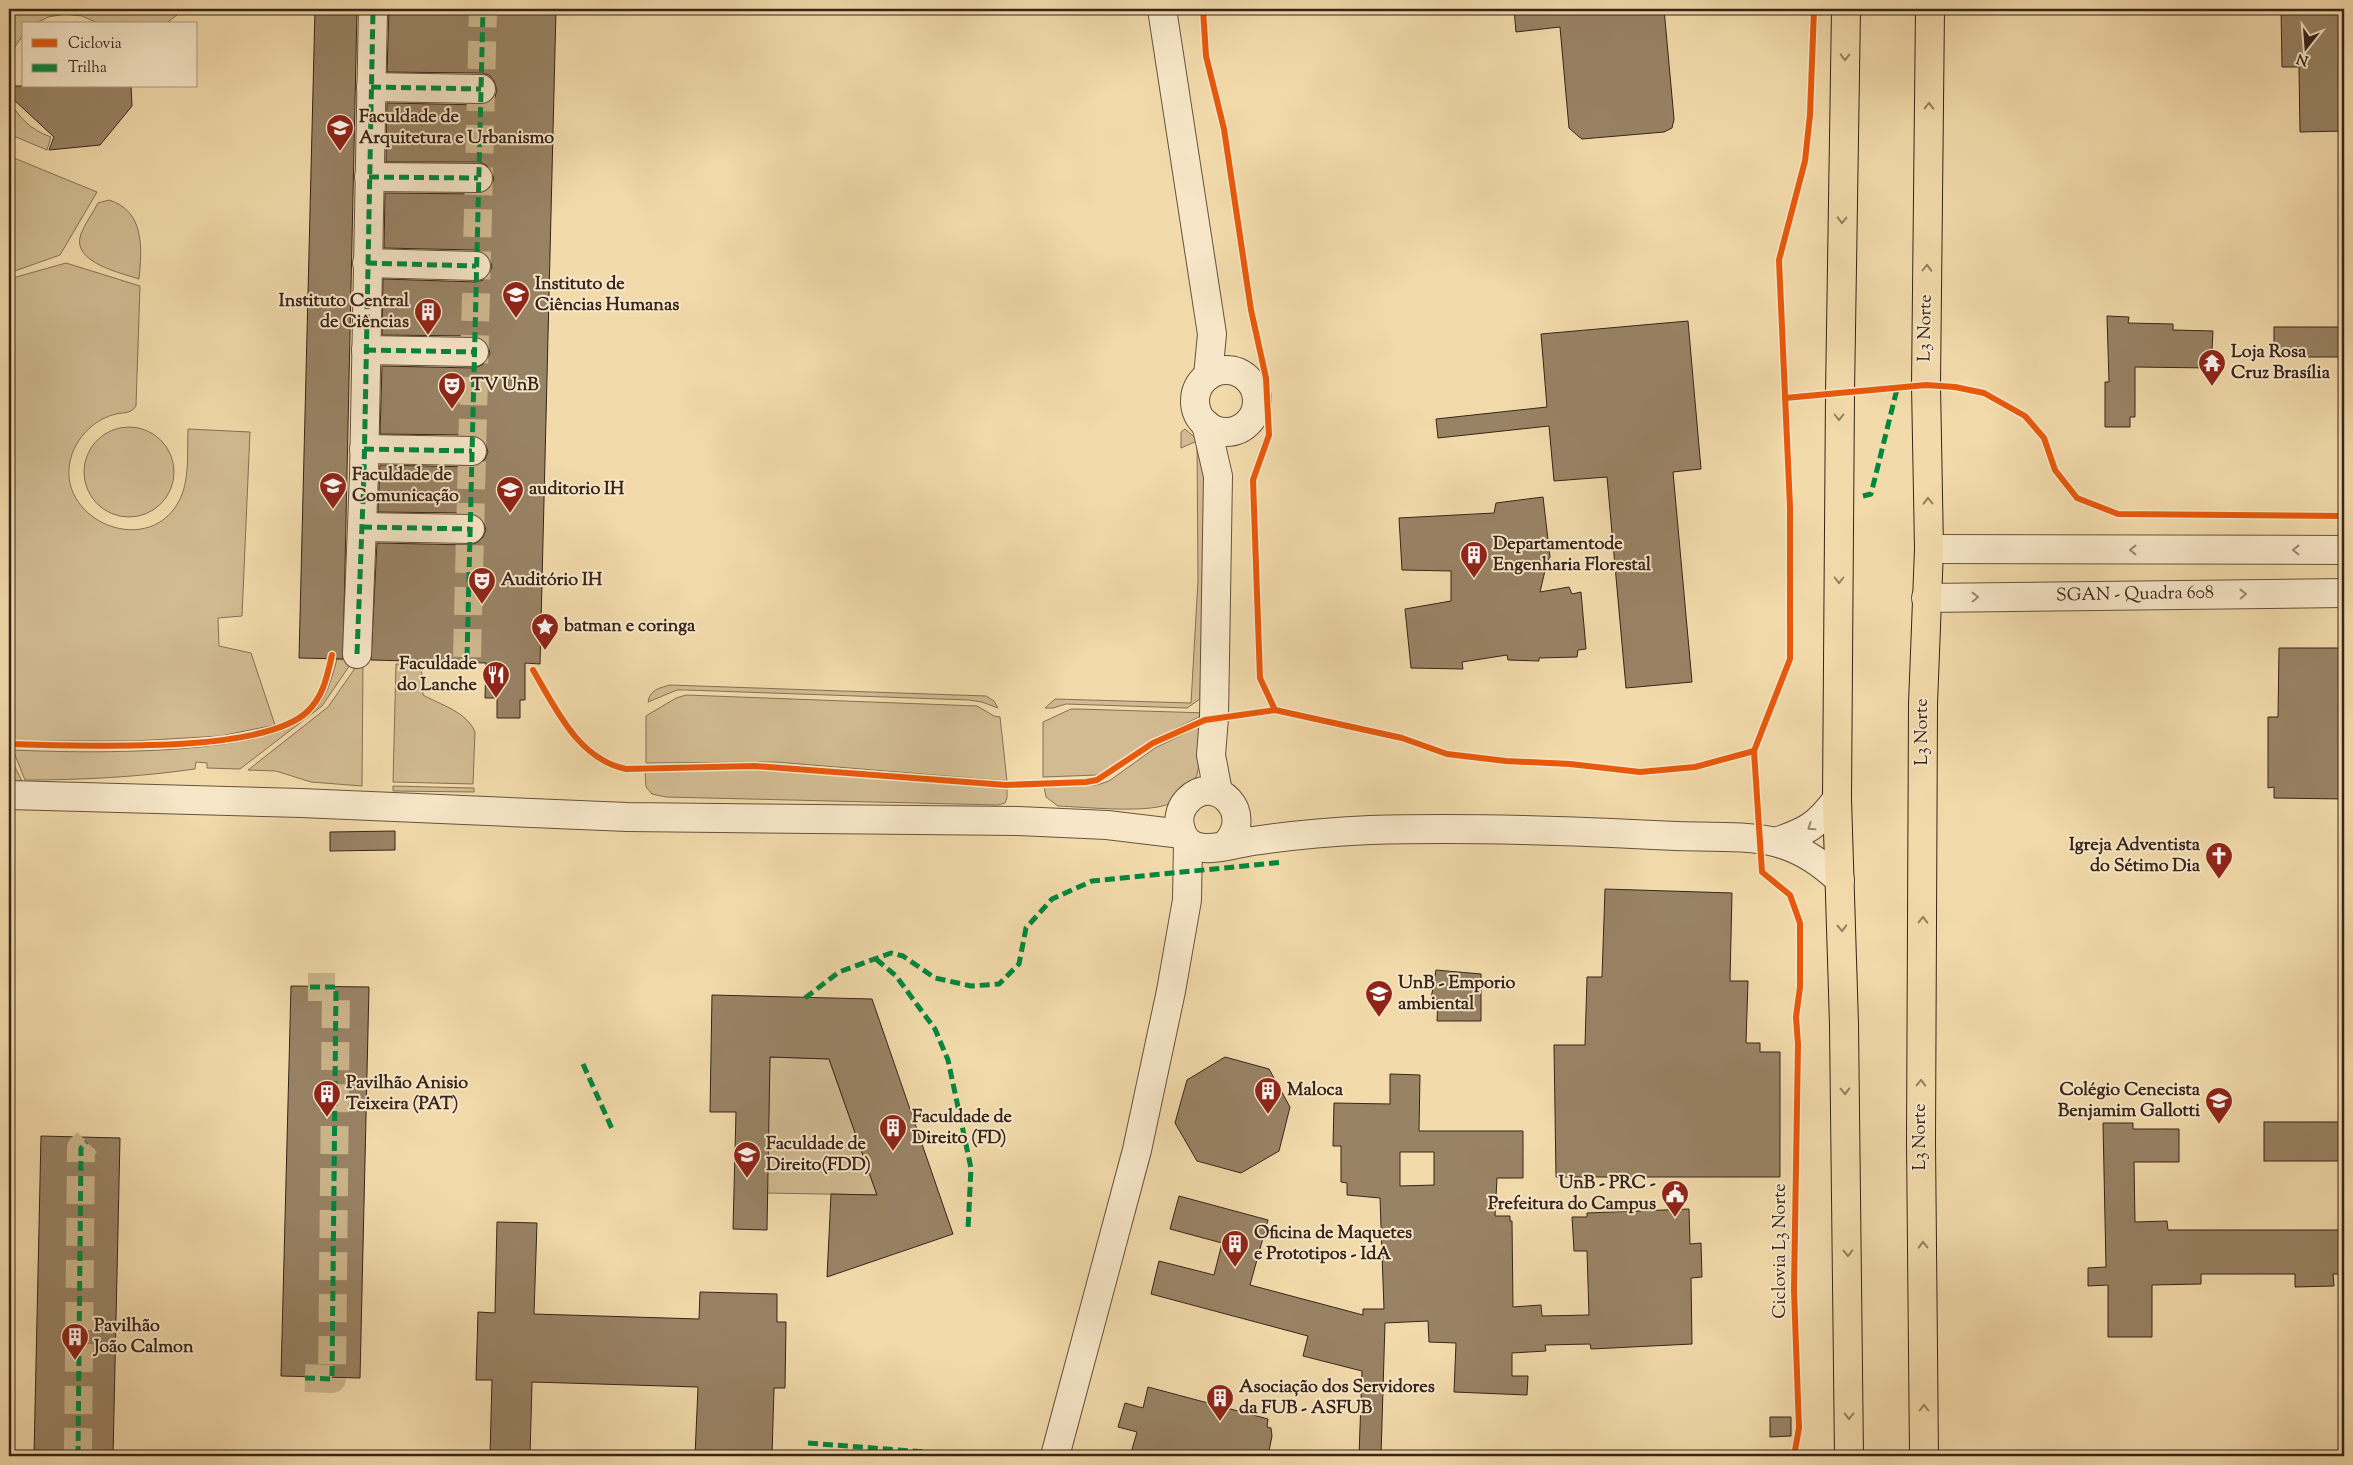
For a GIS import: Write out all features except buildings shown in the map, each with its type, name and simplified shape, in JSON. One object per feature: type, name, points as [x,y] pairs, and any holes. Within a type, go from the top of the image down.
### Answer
[{"type":"main road","points":[[1846,9],[1840,364],[1837,799],[1848,1258],[1849,1456]]},
{"type":"main road","name":"L3 Norte","points":[[1924,1456],[1921,1142],[1923,704],[1929,549],[1926,375],[1930,9]]},
{"type":"street","points":[[358,654],[373,9]]},
{"type":"street","points":[[1162,9],[1212,334],[1208,376]]},
{"type":"street","points":[[371,87],[480,89]]},
{"type":"street","points":[[369,177],[478,178]]},
{"type":"street","points":[[368,263],[476,266]]},
{"type":"street","points":[[1206,424],[1223,432],[1242,428],[1250,421],[1257,403],[1253,385],[1239,373],[1212,334]]},
{"type":"street","points":[[366,350],[474,352]]},
{"type":"street","points":[[1187,900],[1221,847],[1236,830],[1238,820],[1232,803],[1218,792],[1211,756],[1214,718],[1218,476],[1206,424],[1196,409],[1195,401],[1199,387],[1208,376],[1221,370],[1239,373]]},
{"type":"street","points":[[1218,476],[1233,431]]},
{"type":"street","points":[[364,449],[472,451]]},
{"type":"street","points":[[362,527],[470,529]]},
{"type":"street","points":[[1929,549],[2344,550]]},
{"type":"street","name":"SGAN - Quadra 608","points":[[1926,598],[2344,593]]},
{"type":"street","points":[[1055,1456],[1134,1159],[1171,991],[1187,900],[1185,822],[1211,756]]},
{"type":"street","points":[[1185,822],[1198,793],[1218,792]]},
{"type":"street","points":[[9,794],[301,803],[626,817],[1018,821],[1107,825],[1185,822]]},
{"type":"street","points":[[1776,842],[1803,832],[1821,820],[1837,799]]},
{"type":"street","points":[[1238,820],[1314,832]]},
{"type":"street","points":[[1185,822],[1206,850],[1314,832],[1455,829],[1617,833],[1776,842],[1817,860],[1840,880]]},
{"type":"shaded area","points":[[9,9],[185,9],[168,22],[96,22],[82,16],[65,14],[48,17],[39,22],[22,22],[22,36],[9,56]]},
{"type":"shaded area","points":[[9,98],[16,111],[31,127],[51,137],[47,150],[9,134]]},
{"type":"shaded area","points":[[9,156],[97,192],[60,255],[9,273]]},
{"type":"shaded area","points":[[109,200],[121,205],[129,213],[139,232],[141,256],[139,279],[99,265],[83,252],[80,244],[83,230],[98,203]]},
{"type":"shaded area","points":[[66,263],[140,286],[136,406],[130,412],[109,416],[97,422],[81,437],[74,449],[69,473],[74,494],[86,511],[103,523],[124,529],[145,528],[164,519],[183,493],[187,466],[188,429],[250,432],[242,616],[218,618],[219,646],[251,653],[275,725],[220,736],[133,741],[9,741],[9,279]]},
{"type":"shaded area","points":[[120,427],[138,427],[154,434],[167,447],[174,463],[174,481],[167,497],[154,510],[138,517],[120,517],[104,510],[91,497],[84,481],[84,463],[91,447],[104,434]]},
{"type":"shaded area","points":[[1185,429],[1206,447],[1200,699],[1187,708],[1066,704],[1045,708],[1055,699],[1191,703],[1198,581],[1197,441],[1181,448],[1181,432]]},
{"type":"shaded area","points":[[337,659],[354,659],[322,706],[240,769],[207,768],[207,763],[196,762],[195,769],[153,774],[89,779],[25,780],[13,750],[79,752],[165,750],[248,740],[282,731],[306,718],[318,706],[330,684]]},
{"type":"shaded area","points":[[360,661],[363,661],[362,786],[311,782],[276,771],[248,770],[328,707]]},
{"type":"shaded area","points":[[396,664],[421,665],[423,695],[460,714],[471,725],[475,732],[473,784],[393,782]]},
{"type":"shaded area","points":[[670,685],[986,696],[994,701],[998,708],[982,702],[969,700],[686,690],[677,690],[648,702],[653,692]]},
{"type":"shaded area","points":[[686,695],[977,706],[994,716],[1000,717],[1007,781],[776,762],[646,763],[646,716],[676,698]]},
{"type":"shaded area","points":[[1071,709],[1207,713],[1147,743],[1111,768],[1097,775],[1043,777],[1043,722]]},
{"type":"shaded area","points":[[1206,723],[1197,775],[1186,791],[1171,803],[1133,809],[1058,806],[1046,797],[1044,786],[1097,785],[1109,781],[1155,748]]},
{"type":"shaded area","points":[[9,755],[22,781],[9,781]]},
{"type":"shaded area","points":[[769,769],[1007,789],[1007,798],[1005,803],[998,805],[666,797],[652,794],[646,787],[645,771]]},
{"type":"shaded area","points":[[393,786],[474,788],[474,792],[393,791]]},
{"type":"shaded area","points":[[770,1057],[829,1059],[877,1195],[766,1193]]},
{"type":"tunnel","points":[[467,657],[483,9]]},
{"type":"tunnel","points":[[305,1378],[332,1379],[336,987],[308,987]]},
{"type":"tunnel","points":[[78,1456],[81,1148],[87,1142]]},
{"type":"marked path","points":[[357,654],[364,474],[373,9]]},
{"type":"marked path","points":[[467,657],[483,9]]},
{"type":"marked path","points":[[371,87],[481,89]]},
{"type":"marked path","points":[[369,177],[478,178]]},
{"type":"marked path","points":[[367,263],[476,266]]},
{"type":"marked path","points":[[366,350],[474,352]]},
{"type":"marked path","points":[[1863,496],[1871,494],[1897,389]]},
{"type":"marked path","points":[[364,449],[472,451]]},
{"type":"marked path","points":[[362,527],[470,529]]},
{"type":"marked path","points":[[805,998],[839,972],[891,953],[903,956],[935,978],[971,986],[999,984],[1019,964],[1026,928],[1052,899],[1092,881],[1284,862]]},
{"type":"marked path","points":[[876,959],[896,976],[935,1029],[948,1060],[971,1168],[968,1229]]},
{"type":"marked path","points":[[305,1378],[332,1379],[336,987],[308,987]]},
{"type":"marked path","points":[[583,1064],[613,1131]]},
{"type":"marked path","points":[[78,1456],[81,1148],[87,1142]]},
{"type":"marked path","points":[[808,1443],[925,1452]]},
{"type":"cycle path","points":[[1203,9],[1206,56],[1224,129],[1251,310],[1266,378],[1269,435],[1253,480],[1260,678],[1275,710]]},
{"type":"cycle path","name":"Ciclovia L3 Norte","points":[[1794,1456],[1799,1428],[1794,1290],[1798,1044],[1796,1017],[1800,987],[1800,923],[1790,895],[1762,872],[1754,751],[1790,659],[1790,507],[1779,260],[1805,161],[1810,115],[1814,9]]},
{"type":"cycle path","points":[[1785,398],[1926,385],[1955,387],[1984,393],[2025,416],[2044,438],[2055,470],[2077,498],[2118,514],[2344,516]]},
{"type":"cycle path","points":[[9,744],[77,746],[166,745],[251,735],[285,725],[308,711],[321,692],[332,655]]},
{"type":"cycle path","points":[[533,670],[560,716],[582,744],[594,755],[626,769],[755,766],[1006,785],[1086,782],[1097,780],[1153,743],[1205,720],[1275,710],[1402,738],[1447,754],[1506,761],[1570,764],[1640,772],[1695,767],[1754,751]]},
{"type":"place","name":"Faculdade de Arquitetura e Urbanismo","points":[[340,152]]},
{"type":"place","name":"Instituto de Ciências Humanas","points":[[516,319]]},
{"type":"place","name":"Instituto Central de Ciências","points":[[428,336]]},
{"type":"place","name":"Loja Rosa Cruz Brasília","points":[[2212,387]]},
{"type":"place","name":"TV UnB","points":[[452,410]]},
{"type":"place","name":"Faculdade de Comunicação","points":[[333,510]]},
{"type":"place","name":"auditorio IH","points":[[510,514]]},
{"type":"place","name":"Departamentode Engenharia Florestal","points":[[1474,579]]},
{"type":"place","name":"Auditório IH","points":[[482,605]]},
{"type":"place","name":"batman e coringa","points":[[545,651]]},
{"type":"place","name":"Faculdade do Lanche","points":[[496,699]]},
{"type":"place","name":"Igreja Adventista do Sétimo Dia","points":[[2219,880]]},
{"type":"place","name":"UnB - Emporio ambiental","points":[[1379,1018]]},
{"type":"place","name":"Maloca","points":[[1268,1115]]},
{"type":"place","name":"Pavilhão Anisio Teixeira (PAT)","points":[[327,1118]]},
{"type":"place","name":"Colégio Cenecista Benjamim Gallotti","points":[[2219,1125]]},
{"type":"place","name":"Faculdade de Direito (FD)","points":[[893,1152]]},
{"type":"place","name":"Faculdade de Direito(FDD)","points":[[747,1179]]},
{"type":"place","name":"UnB - PRC - Prefeitura do Campus","points":[[1675,1218]]},
{"type":"place","name":"Oficina de Maquetes e Prototipos - IdA","points":[[1235,1268]]},
{"type":"place","name":"Pavilhão João Calmon","points":[[75,1361]]},
{"type":"place","name":"Asociação dos Servidores da FUB - ASFUB","points":[[1220,1422]]}]
